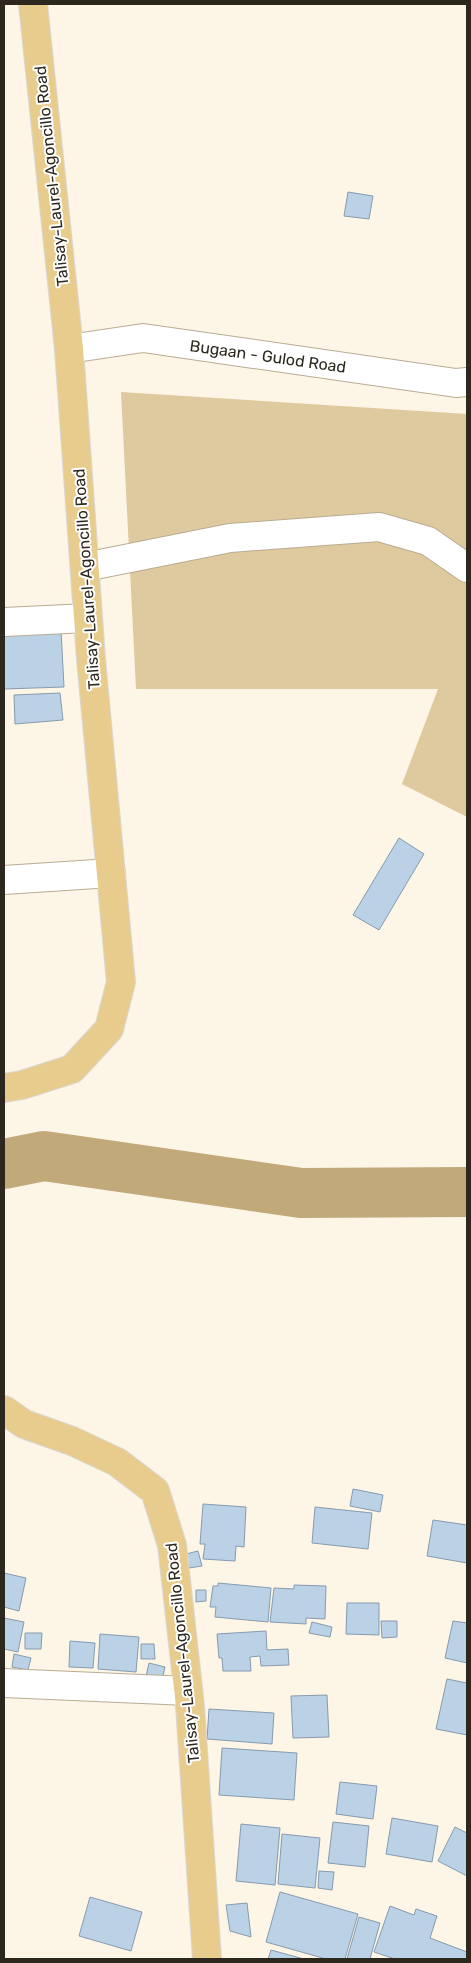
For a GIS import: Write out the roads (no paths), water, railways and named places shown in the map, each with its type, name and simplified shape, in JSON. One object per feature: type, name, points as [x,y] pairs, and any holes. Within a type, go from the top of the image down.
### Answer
[{"type":"main road","name":"Talisay-Laurel-Agoncillo Road","points":[[4,1088],[22,1085],[72,1069],[109,1029],[121,982],[88,618],[69,349],[34,4]]},
{"type":"main road","name":"Talisay-Laurel-Agoncillo Road","points":[[4,1410],[24,1424],[72,1441],[116,1462],[155,1491],[172,1546],[188,1691],[207,1959]]},
{"type":"street","name":"Bugaan - Gulod Road","points":[[69,349],[142,338],[456,383],[467,382]]},
{"type":"street","points":[[85,567],[230,538],[379,527],[428,541],[467,568]]},
{"type":"street","points":[[4,622],[88,618]]},
{"type":"street","points":[[4,880],[110,873]]},
{"type":"street","points":[[4,1683],[188,1691]]},
{"type":"waterway","points":[[4,1164],[44,1156],[301,1193],[467,1192]]}]
